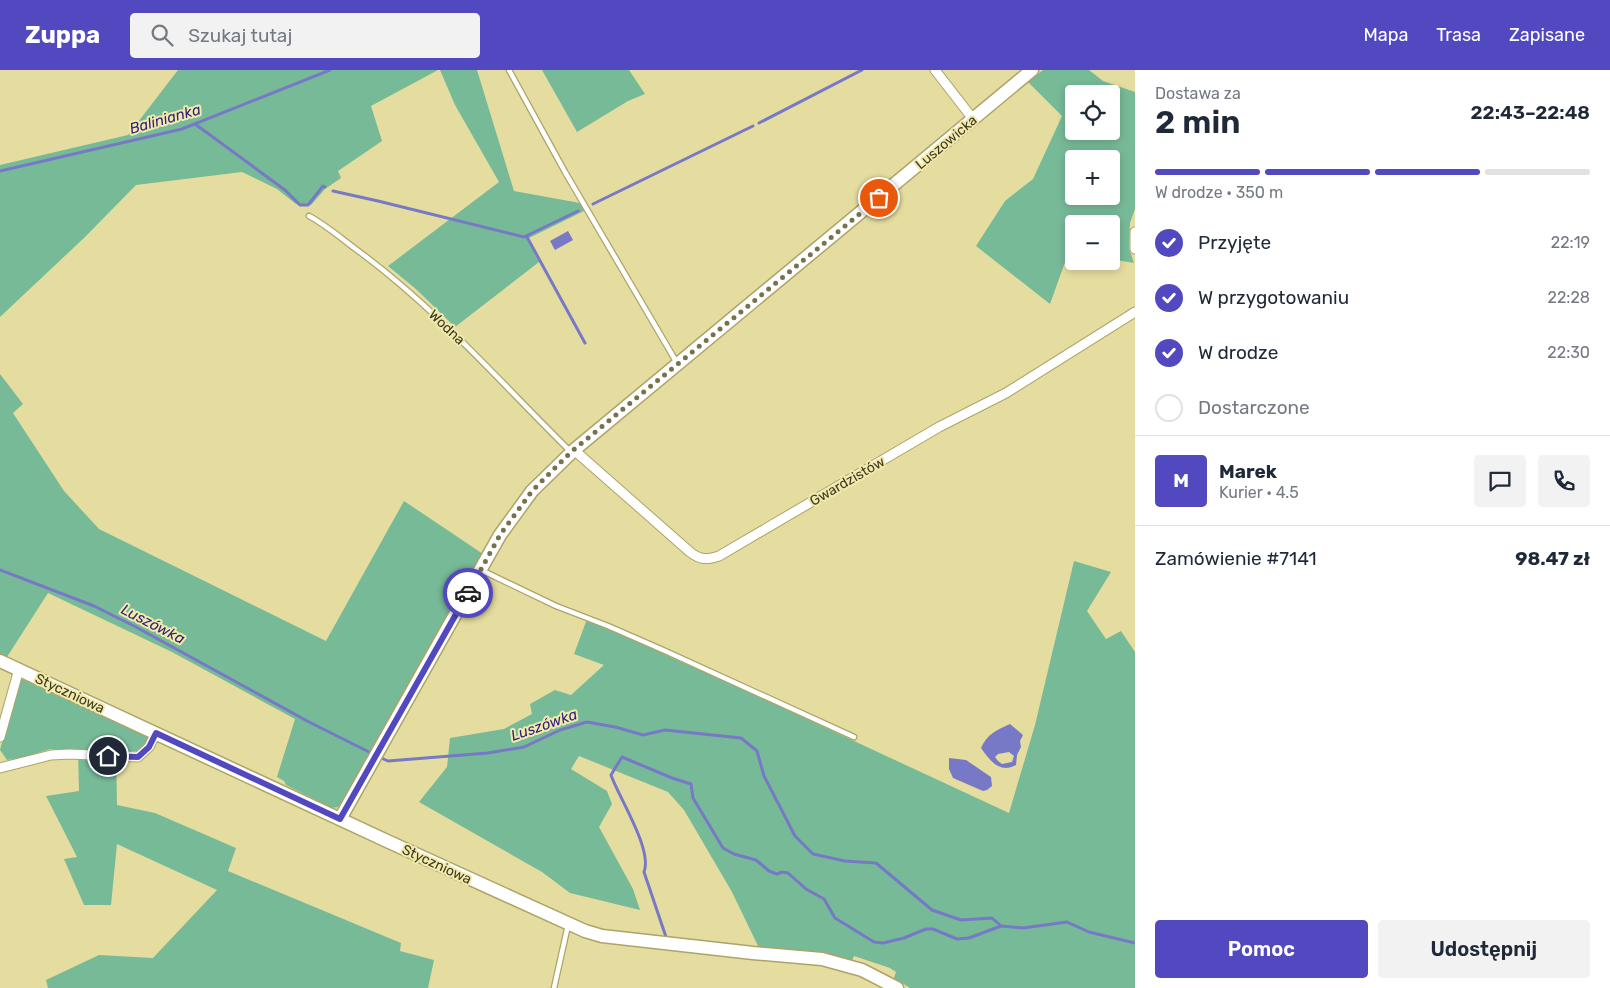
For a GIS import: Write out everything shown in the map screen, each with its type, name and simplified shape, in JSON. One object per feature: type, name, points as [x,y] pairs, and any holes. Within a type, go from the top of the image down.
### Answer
[{"type":"street","points":[[935,70],[973,119]]},
{"type":"street","name":"Luszowicka","points":[[340,819],[500,535],[532,491],[573,451],[1032,70]]},
{"type":"street","points":[[1135,232],[1135,248]]},
{"type":"street","name":"Gwardzistów","points":[[573,451],[697,558],[711,559],[733,549],[939,427],[1006,393],[1135,312]]},
{"type":"street","name":"Styczniowa","points":[[0,661],[568,924],[602,936],[753,954],[822,959],[862,970],[897,988]]},
{"type":"street","points":[[0,737],[19,669]]},
{"type":"street","points":[[0,768],[51,755],[138,757],[149,747],[156,733]]},
{"type":"lane","points":[[509,70],[565,172],[677,364]]},
{"type":"lane","name":"Wodna","points":[[309,216],[388,273],[415,297],[478,355],[514,395],[573,451]]},
{"type":"lane","points":[[481,570],[556,606],[663,650],[854,737]]},
{"type":"lane","points":[[554,988],[568,924]]},
{"type":"green space","points":[[178,70],[438,70],[371,106],[382,141],[338,171],[341,178],[325,189],[311,205],[296,204],[277,189],[242,172],[136,185],[85,237],[0,317],[0,165],[128,135]]},
{"type":"green space","points":[[440,70],[477,70],[514,191],[580,203],[584,211],[527,239],[539,262],[455,327],[417,290],[388,266],[499,182],[455,105]]},
{"type":"green space","points":[[542,70],[629,70],[645,94],[628,101],[577,132]]},
{"type":"green space","points":[[1043,70],[1089,70],[1103,81],[1115,85],[1065,85],[1065,140],[1120,140],[1120,87],[1135,92],[1135,209],[1130,223],[1129,248],[1134,263],[1120,261],[1120,215],[1065,215],[1065,262],[1050,304],[976,246],[1005,201],[1033,179],[1062,116],[1028,82]]},
{"type":"green space","points":[[0,374],[23,404],[13,413],[64,491],[99,529],[326,641],[404,501],[483,554],[338,807],[332,808],[286,785],[284,781],[277,777],[295,719],[172,652],[48,593],[7,657],[0,654]]},
{"type":"green space","points":[[1074,561],[1111,572],[1087,611],[1106,639],[1121,631],[1135,652],[1135,988],[910,988],[894,978],[896,972],[890,968],[854,956],[852,961],[818,954],[759,948],[732,892],[684,810],[668,792],[579,756],[571,769],[607,791],[612,804],[599,827],[633,889],[640,910],[570,893],[542,872],[419,802],[447,767],[450,738],[504,729],[532,714],[530,704],[555,690],[571,695],[604,665],[574,654],[587,619],[1009,813],[1035,725]]},
{"type":"green space","points":[[19,678],[148,737],[145,747],[137,751],[116,751],[117,805],[155,813],[236,848],[228,871],[401,943],[400,951],[434,960],[428,988],[48,988],[46,980],[99,955],[153,958],[217,890],[117,844],[111,905],[84,905],[64,859],[77,857],[46,796],[79,791],[78,750],[50,749],[21,758],[7,760],[0,750]]},
{"type":"water","points":[[568,231],[573,240],[555,250],[550,241]]},
{"type":"water","points":[[1010,724],[1023,735],[1020,741],[1021,747],[1017,755],[1016,765],[1005,768],[996,765],[981,748],[989,736]],"holes":[[[1009,752],[1014,756],[1012,762],[1002,764],[995,757],[998,754]]]},
{"type":"water","points":[[949,758],[966,760],[991,777],[992,786],[983,791],[953,778],[949,769]]},
{"type":"waterway","name":"Balinianka","points":[[0,171],[182,129],[330,70]]},
{"type":"waterway","points":[[759,123],[862,70]]},
{"type":"waterway","points":[[195,124],[285,190],[300,205],[308,205],[323,186],[325,187]]},
{"type":"waterway","points":[[593,204],[753,126]]},
{"type":"waterway","points":[[333,191],[524,237],[578,211]]},
{"type":"waterway","points":[[527,237],[585,343]]},
{"type":"waterway","name":"Luszówka","points":[[0,570],[94,606],[309,722],[373,754]]},
{"type":"waterway","name":"Luszówka","points":[[379,757],[388,761],[488,753],[524,747],[560,730],[587,722],[643,735],[665,730],[741,738],[757,751],[764,776],[795,836],[813,854],[845,861],[876,863],[932,910],[961,920],[992,918],[1001,926],[1023,928],[1067,922],[1089,932],[1135,943]]},
{"type":"waterway","points":[[666,937],[644,872],[644,851],[640,838],[611,775],[622,757],[691,784],[693,798],[723,848],[734,854],[756,860],[769,871],[777,874],[782,872],[788,873],[806,889],[824,899],[835,918],[874,942],[883,943],[904,938],[926,929],[933,929],[957,939],[969,938],[1001,926]]},
{"type":"way so far","points":[[468,593],[500,535],[532,491],[571,452],[879,198]]},
{"type":"route","points":[[108,756],[138,757],[149,747],[156,733],[340,819],[468,593]]}]
